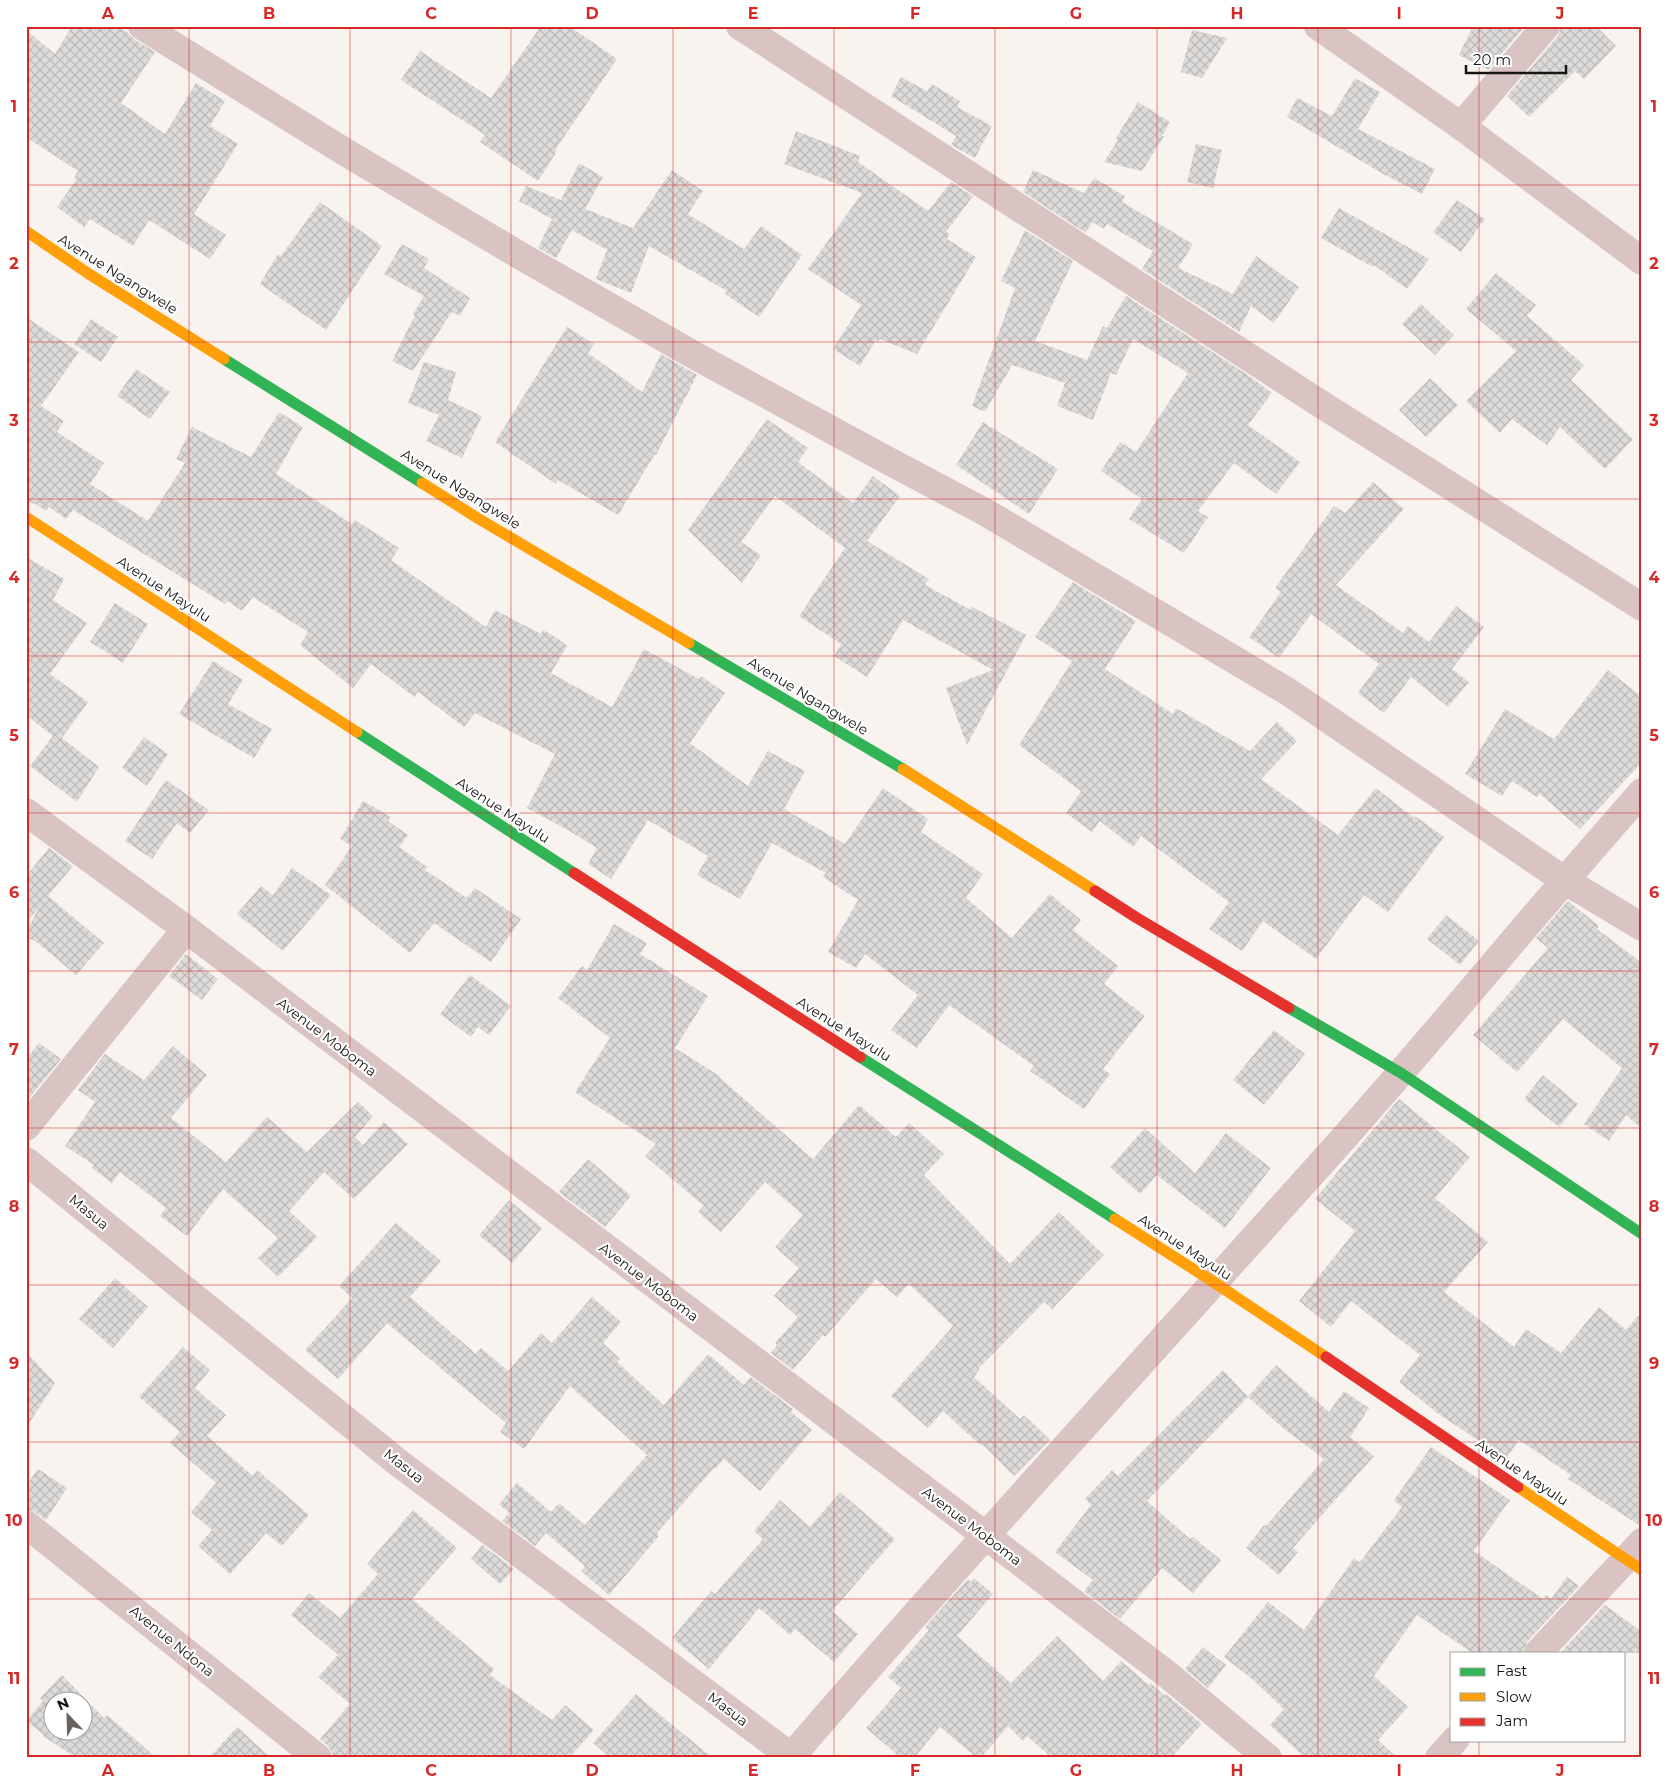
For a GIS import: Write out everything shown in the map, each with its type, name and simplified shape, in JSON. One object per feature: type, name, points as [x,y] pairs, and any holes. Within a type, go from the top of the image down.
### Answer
[{"type":"street","points":[[142,26],[344,152],[526,259],[885,460],[985,512],[1287,690],[1564,880],[1642,927]]},
{"type":"street","points":[[740,26],[1305,394],[1642,607]]},
{"type":"street","points":[[1318,26],[1461,126],[1642,261]]},
{"type":"street","points":[[1461,126],[1546,26]]},
{"type":"street","name":"Avenue Ngangwele","points":[[26,231],[88,274],[479,519],[887,759],[1137,918],[1401,1073],[1642,1234]]},
{"type":"street","name":"Avenue Mayulu","points":[[26,517],[658,928],[1215,1283],[1636,1557]]},
{"type":"street","points":[[791,1757],[986,1536],[1215,1283],[1401,1073],[1564,880],[1642,792]]},
{"type":"street","name":"Avenue Moboma","points":[[26,812],[186,929],[986,1536],[1168,1675],[1268,1758]]},
{"type":"street","points":[[26,1127],[186,929]]},
{"type":"street","name":"Masua","points":[[26,1160],[400,1464],[791,1757]]},
{"type":"street","name":"Avenue Ndona","points":[[26,1524],[318,1758]]},
{"type":"street","points":[[1539,1652],[1636,1557]]},
{"type":"street","points":[[1439,1758],[1454,1742]]},
{"type":"building","points":[[72,26],[118,26],[155,52],[121,103],[165,134],[196,83],[225,101],[210,126],[238,144],[194,214],[226,235],[210,259],[149,220],[133,246],[90,219],[84,227],[57,207],[76,180],[74,178],[78,171],[26,137],[26,30],[55,54]]},
{"type":"building","points":[[541,26],[569,26],[617,59],[555,150],[557,151],[538,181],[480,142],[485,135],[401,80],[420,51],[491,98]]},
{"type":"building","points":[[1473,26],[1525,26],[1488,70],[1459,55]]},
{"type":"building","points":[[1561,26],[1596,26],[1616,46],[1584,79],[1575,71],[1529,117],[1507,96],[1558,36]]},
{"type":"building","points":[[1192,30],[1227,38],[1202,78],[1181,72]]},
{"type":"building","points":[[901,77],[927,91],[932,84],[960,101],[957,107],[992,126],[975,158],[951,145],[956,136],[891,96]]},
{"type":"building","points":[[1355,78],[1380,92],[1358,129],[1435,169],[1422,194],[1385,175],[1287,117],[1297,98],[1332,116]]},
{"type":"building","points":[[1138,102],[1170,122],[1162,136],[1164,136],[1142,171],[1104,162]]},
{"type":"building","points":[[796,131],[860,156],[858,162],[928,211],[951,182],[973,196],[946,232],[950,234],[947,239],[976,257],[917,354],[880,339],[878,342],[876,340],[860,366],[833,349],[861,305],[808,269],[862,193],[784,164]]},
{"type":"building","points":[[1196,144],[1222,150],[1213,188],[1187,182]]},
{"type":"building","points":[[579,163],[603,177],[585,209],[633,228],[672,170],[703,191],[688,214],[744,249],[761,226],[802,255],[759,317],[725,294],[727,291],[649,246],[631,293],[596,279],[607,250],[572,230],[556,258],[538,248],[552,219],[519,201],[526,186],[561,200]]},
{"type":"building","points":[[1033,170],[1084,193],[1094,178],[1125,196],[1122,202],[1193,244],[1178,268],[1233,294],[1256,256],[1299,287],[1274,323],[1251,306],[1239,332],[1142,269],[1153,251],[1107,224],[1104,229],[1092,222],[1086,233],[1023,192]]},
{"type":"building","points":[[1457,200],[1485,219],[1461,252],[1433,232]]},
{"type":"building","points":[[320,202],[382,246],[326,330],[260,284],[278,254],[281,256]]},
{"type":"building","points":[[1339,208],[1429,259],[1407,289],[1374,265],[1373,267],[1321,238]]},
{"type":"building","points":[[1025,230],[1073,261],[1035,341],[1087,360],[1103,326],[1107,328],[1126,296],[1248,375],[1272,393],[1248,425],[1300,462],[1276,494],[1234,463],[1198,511],[1208,517],[1184,553],[1129,519],[1142,499],[1101,471],[1120,442],[1136,452],[1188,373],[1133,339],[1116,375],[1111,373],[1093,420],[1057,406],[1065,383],[1012,365],[985,412],[972,406],[1015,288],[1001,281]]},
{"type":"building","points":[[402,244],[429,259],[424,268],[470,298],[460,316],[452,312],[413,371],[392,361],[415,315],[413,314],[424,296],[384,274]]},
{"type":"building","points":[[1496,273],[1536,305],[1527,316],[1584,365],[1571,380],[1633,439],[1605,469],[1560,427],[1547,445],[1512,419],[1500,433],[1466,401],[1516,351],[1466,309]]},
{"type":"building","points":[[1421,304],[1454,335],[1435,355],[1402,324]]},
{"type":"building","points":[[26,317],[79,352],[41,406],[64,421],[57,432],[104,463],[90,484],[148,521],[185,463],[176,459],[192,427],[251,457],[279,412],[303,427],[276,474],[352,524],[355,520],[399,548],[391,560],[486,627],[495,610],[541,634],[543,630],[557,638],[567,646],[551,673],[612,707],[644,649],[699,679],[701,676],[725,693],[690,743],[748,786],[768,751],[805,771],[784,809],[845,844],[883,788],[928,819],[921,832],[983,874],[966,898],[1012,938],[1050,894],[1081,920],[1073,930],[1118,966],[1104,984],[1145,1016],[1103,1069],[1110,1074],[1084,1109],[1030,1071],[1034,1066],[949,1005],[917,1048],[891,1030],[918,995],[865,954],[856,968],[828,952],[858,900],[823,877],[826,873],[772,843],[740,899],[697,875],[708,856],[648,820],[611,879],[588,864],[597,848],[527,808],[555,754],[475,713],[464,727],[418,692],[414,697],[371,664],[353,688],[300,645],[308,632],[253,597],[242,611],[228,601],[225,604],[73,510],[66,519],[49,507],[46,511],[26,501]]},
{"type":"building","points":[[91,319],[118,337],[101,362],[74,344]]},
{"type":"building","points":[[567,327],[594,344],[588,353],[642,392],[661,354],[697,375],[656,455],[618,515],[558,480],[556,484],[495,442]]},
{"type":"building","points":[[424,362],[456,372],[448,400],[482,416],[462,458],[426,441],[439,415],[408,403]]},
{"type":"building","points":[[136,369],[170,392],[150,419],[117,396]]},
{"type":"building","points":[[1430,378],[1458,405],[1426,437],[1399,410]]},
{"type":"building","points":[[767,419],[808,448],[798,462],[853,503],[873,476],[900,496],[867,541],[929,579],[925,585],[971,610],[972,607],[1026,635],[967,745],[946,688],[993,670],[903,620],[867,677],[834,656],[841,644],[799,616],[845,548],[775,496],[741,542],[761,555],[742,583],[688,530]]},
{"type":"building","points":[[983,422],[1058,469],[1029,514],[956,465]]},
{"type":"building","points":[[1373,482],[1404,509],[1336,585],[1403,633],[1408,626],[1429,642],[1456,606],[1484,627],[1452,669],[1469,682],[1448,707],[1411,677],[1384,713],[1358,693],[1379,664],[1311,614],[1279,658],[1249,637],[1281,592],[1275,588],[1334,506],[1345,513]]},
{"type":"building","points":[[26,557],[64,579],[53,600],[87,623],[50,674],[88,702],[62,738],[99,767],[77,802],[30,766],[53,736],[26,715]]},
{"type":"building","points":[[1073,582],[1136,621],[1105,669],[1173,714],[1176,708],[1250,751],[1277,722],[1297,741],[1261,779],[1338,835],[1376,788],[1414,818],[1415,816],[1444,837],[1388,912],[1364,895],[1316,959],[1263,921],[1242,951],[1209,929],[1229,902],[1141,836],[1133,847],[1100,821],[1092,832],[1066,813],[1081,791],[1019,745],[1072,661],[1035,637]]},
{"type":"building","points":[[115,603],[148,624],[123,663],[90,642]]},
{"type":"building","points":[[213,661],[243,680],[228,704],[272,729],[254,758],[179,714]]},
{"type":"building","points":[[1608,670],[1642,697],[1642,762],[1580,829],[1540,794],[1537,797],[1512,781],[1502,796],[1465,774],[1505,709],[1554,739]]},
{"type":"building","points":[[144,737],[168,754],[147,786],[122,768]]},
{"type":"building","points":[[166,780],[209,810],[190,833],[177,823],[152,859],[125,841]]},
{"type":"building","points":[[363,801],[391,817],[388,821],[408,835],[399,847],[427,867],[425,870],[467,898],[475,888],[521,919],[491,962],[434,923],[410,953],[325,885],[352,846],[340,839]]},
{"type":"building","points":[[49,848],[73,866],[48,896],[104,943],[76,975],[38,943],[26,937],[26,932],[39,908],[26,923],[26,876]]},
{"type":"building","points":[[292,868],[331,895],[283,951],[237,914],[261,886],[273,895]]},
{"type":"building","points":[[1568,901],[1599,926],[1597,929],[1642,963],[1642,1129],[1626,1115],[1609,1141],[1584,1124],[1622,1068],[1563,1019],[1517,1072],[1473,1035],[1548,948],[1536,938]]},
{"type":"building","points":[[1446,915],[1479,941],[1460,965],[1427,939]]},
{"type":"building","points":[[614,924],[647,943],[640,954],[708,996],[675,1048],[721,1077],[813,1159],[859,1105],[896,1137],[909,1123],[944,1154],[924,1175],[1010,1264],[1059,1212],[1104,1255],[1052,1309],[1044,1302],[979,1368],[974,1377],[1020,1419],[1024,1415],[1050,1440],[1014,1476],[982,1444],[981,1446],[943,1411],[928,1428],[891,1396],[953,1326],[909,1284],[897,1297],[876,1279],[793,1370],[771,1353],[777,1345],[775,1343],[798,1317],[774,1296],[799,1268],[775,1247],[803,1215],[765,1182],[721,1232],[698,1212],[704,1206],[645,1156],[656,1144],[575,1092],[610,1038],[558,998],[582,966],[587,970]]},
{"type":"building","points":[[186,954],[218,979],[202,1000],[169,976]]},
{"type":"building","points":[[470,975],[511,1006],[489,1035],[478,1027],[471,1037],[440,1014]]},
{"type":"building","points":[[1274,1030],[1305,1054],[1264,1105],[1233,1080]]},
{"type":"building","points":[[39,1043],[61,1059],[26,1102],[26,1059]]},
{"type":"building","points":[[173,1046],[207,1075],[171,1118],[226,1162],[267,1117],[307,1152],[358,1102],[373,1116],[355,1137],[363,1145],[384,1122],[408,1144],[354,1199],[324,1172],[289,1211],[317,1237],[278,1277],[258,1258],[278,1238],[223,1189],[187,1236],[160,1216],[166,1208],[120,1172],[112,1183],[92,1168],[94,1165],[65,1146],[95,1102],[78,1090],[105,1054],[144,1080]]},
{"type":"building","points":[[1543,1075],[1578,1104],[1559,1127],[1524,1099]]},
{"type":"building","points":[[1399,1099],[1470,1157],[1435,1198],[1488,1242],[1444,1292],[1514,1347],[1526,1329],[1561,1353],[1599,1307],[1626,1330],[1642,1311],[1642,1527],[1568,1479],[1571,1475],[1519,1440],[1506,1459],[1437,1413],[1399,1382],[1420,1355],[1351,1301],[1331,1327],[1299,1301],[1355,1231],[1315,1199]]},
{"type":"building","points":[[1145,1128],[1195,1173],[1226,1133],[1271,1168],[1225,1228],[1157,1175],[1140,1194],[1110,1167]]},
{"type":"building","points":[[588,1159],[631,1196],[605,1227],[559,1192]]},
{"type":"building","points":[[509,1200],[542,1228],[512,1263],[479,1235]]},
{"type":"building","points":[[396,1223],[441,1261],[410,1297],[476,1354],[481,1348],[508,1371],[541,1333],[552,1343],[592,1297],[621,1322],[603,1343],[620,1359],[617,1362],[664,1405],[708,1354],[744,1385],[751,1377],[793,1409],[791,1412],[812,1430],[760,1491],[724,1459],[657,1533],[659,1536],[609,1595],[581,1571],[585,1566],[546,1533],[535,1546],[502,1521],[509,1513],[499,1504],[517,1483],[551,1512],[559,1503],[585,1525],[647,1455],[570,1386],[524,1449],[500,1432],[506,1423],[387,1323],[338,1379],[305,1350],[352,1298],[339,1286]]},
{"type":"building","points":[[115,1278],[148,1307],[113,1348],[79,1319]]},
{"type":"building","points":[[183,1347],[210,1370],[195,1388],[226,1415],[207,1436],[253,1476],[257,1470],[309,1515],[282,1546],[266,1533],[230,1574],[198,1546],[212,1530],[191,1512],[216,1483],[170,1443],[180,1432],[139,1397]]},
{"type":"building","points":[[26,1352],[55,1383],[26,1428]]},
{"type":"building","points":[[1276,1365],[1329,1412],[1344,1391],[1369,1408],[1350,1437],[1374,1456],[1293,1548],[1298,1552],[1279,1575],[1246,1548],[1264,1525],[1266,1526],[1324,1459],[1283,1428],[1248,1397]]},
{"type":"building","points":[[1223,1370],[1248,1397],[1147,1501],[1190,1539],[1193,1537],[1221,1560],[1193,1593],[1162,1568],[1120,1619],[1084,1591],[1093,1580],[1055,1552],[1091,1505],[1085,1499],[1112,1470],[1118,1476]]},
{"type":"building","points":[[1431,1447],[1510,1500],[1474,1551],[1543,1599],[1546,1595],[1551,1599],[1567,1577],[1579,1586],[1527,1642],[1523,1652],[1471,1652],[1417,1615],[1374,1676],[1408,1707],[1378,1740],[1398,1758],[1305,1758],[1270,1725],[1284,1709],[1252,1679],[1224,1657],[1268,1602],[1304,1630],[1354,1558],[1360,1562],[1402,1507],[1394,1500]]},
{"type":"building","points":[[38,1469],[67,1488],[46,1520],[35,1512],[26,1509],[26,1486]]},
{"type":"building","points":[[840,1492],[895,1539],[832,1611],[858,1634],[834,1662],[795,1629],[790,1635],[759,1608],[709,1669],[672,1638],[711,1591],[715,1594],[763,1539],[754,1531],[780,1500],[810,1527]]},
{"type":"building","points":[[413,1510],[457,1548],[412,1599],[494,1669],[490,1675],[552,1720],[565,1705],[594,1730],[569,1758],[333,1758],[328,1746],[320,1739],[350,1704],[318,1677],[338,1655],[291,1615],[309,1593],[340,1618],[378,1574],[367,1564]]},
{"type":"building","points":[[482,1545],[514,1569],[500,1584],[471,1559]]},
{"type":"building","points":[[974,1578],[993,1594],[957,1636],[1011,1683],[1057,1636],[1103,1681],[1121,1661],[1149,1685],[1151,1683],[1165,1696],[1166,1694],[1202,1724],[1171,1758],[1052,1758],[1027,1736],[1023,1741],[1008,1726],[981,1758],[977,1758],[940,1727],[914,1758],[901,1758],[866,1728],[901,1688],[888,1677],[929,1630],[925,1627],[968,1579],[971,1582]]},
{"type":"building","points":[[1605,1605],[1642,1632],[1642,1653],[1561,1652]]},
{"type":"building","points":[[1203,1647],[1226,1665],[1208,1688],[1185,1669]]},
{"type":"building","points":[[62,1675],[79,1692],[46,1692]]},
{"type":"building","points":[[636,1694],[713,1758],[610,1758],[593,1743]]},
{"type":"building","points":[[42,1702],[42,1733],[26,1721]]},
{"type":"building","points":[[92,1706],[104,1718],[107,1715],[157,1758],[76,1758],[52,1742],[92,1742]]},
{"type":"building","points":[[237,1727],[271,1758],[209,1758]]},
{"type":"traffic: fast","points":[[224,359],[422,483]]},
{"type":"traffic: fast","points":[[689,643],[903,769]]},
{"type":"traffic: fast","points":[[357,732],[574,873]]},
{"type":"traffic: fast","points":[[1289,1008],[1401,1073],[1642,1234]]},
{"type":"traffic: fast","points":[[860,1057],[1115,1219]]},
{"type":"traffic: slow","points":[[26,231],[89,274],[224,359]]},
{"type":"traffic: slow","points":[[422,483],[479,519],[689,643]]},
{"type":"traffic: slow","points":[[26,517],[357,732]]},
{"type":"traffic: slow","points":[[903,769],[1095,891]]},
{"type":"traffic: slow","points":[[1115,1219],[1326,1357]]},
{"type":"traffic: slow","points":[[1518,1487],[1642,1570]]},
{"type":"traffic: jam","points":[[574,873],[860,1057]]},
{"type":"traffic: jam","points":[[1095,891],[1289,1008]]},
{"type":"traffic: jam","points":[[1326,1357],[1518,1487]]}]
